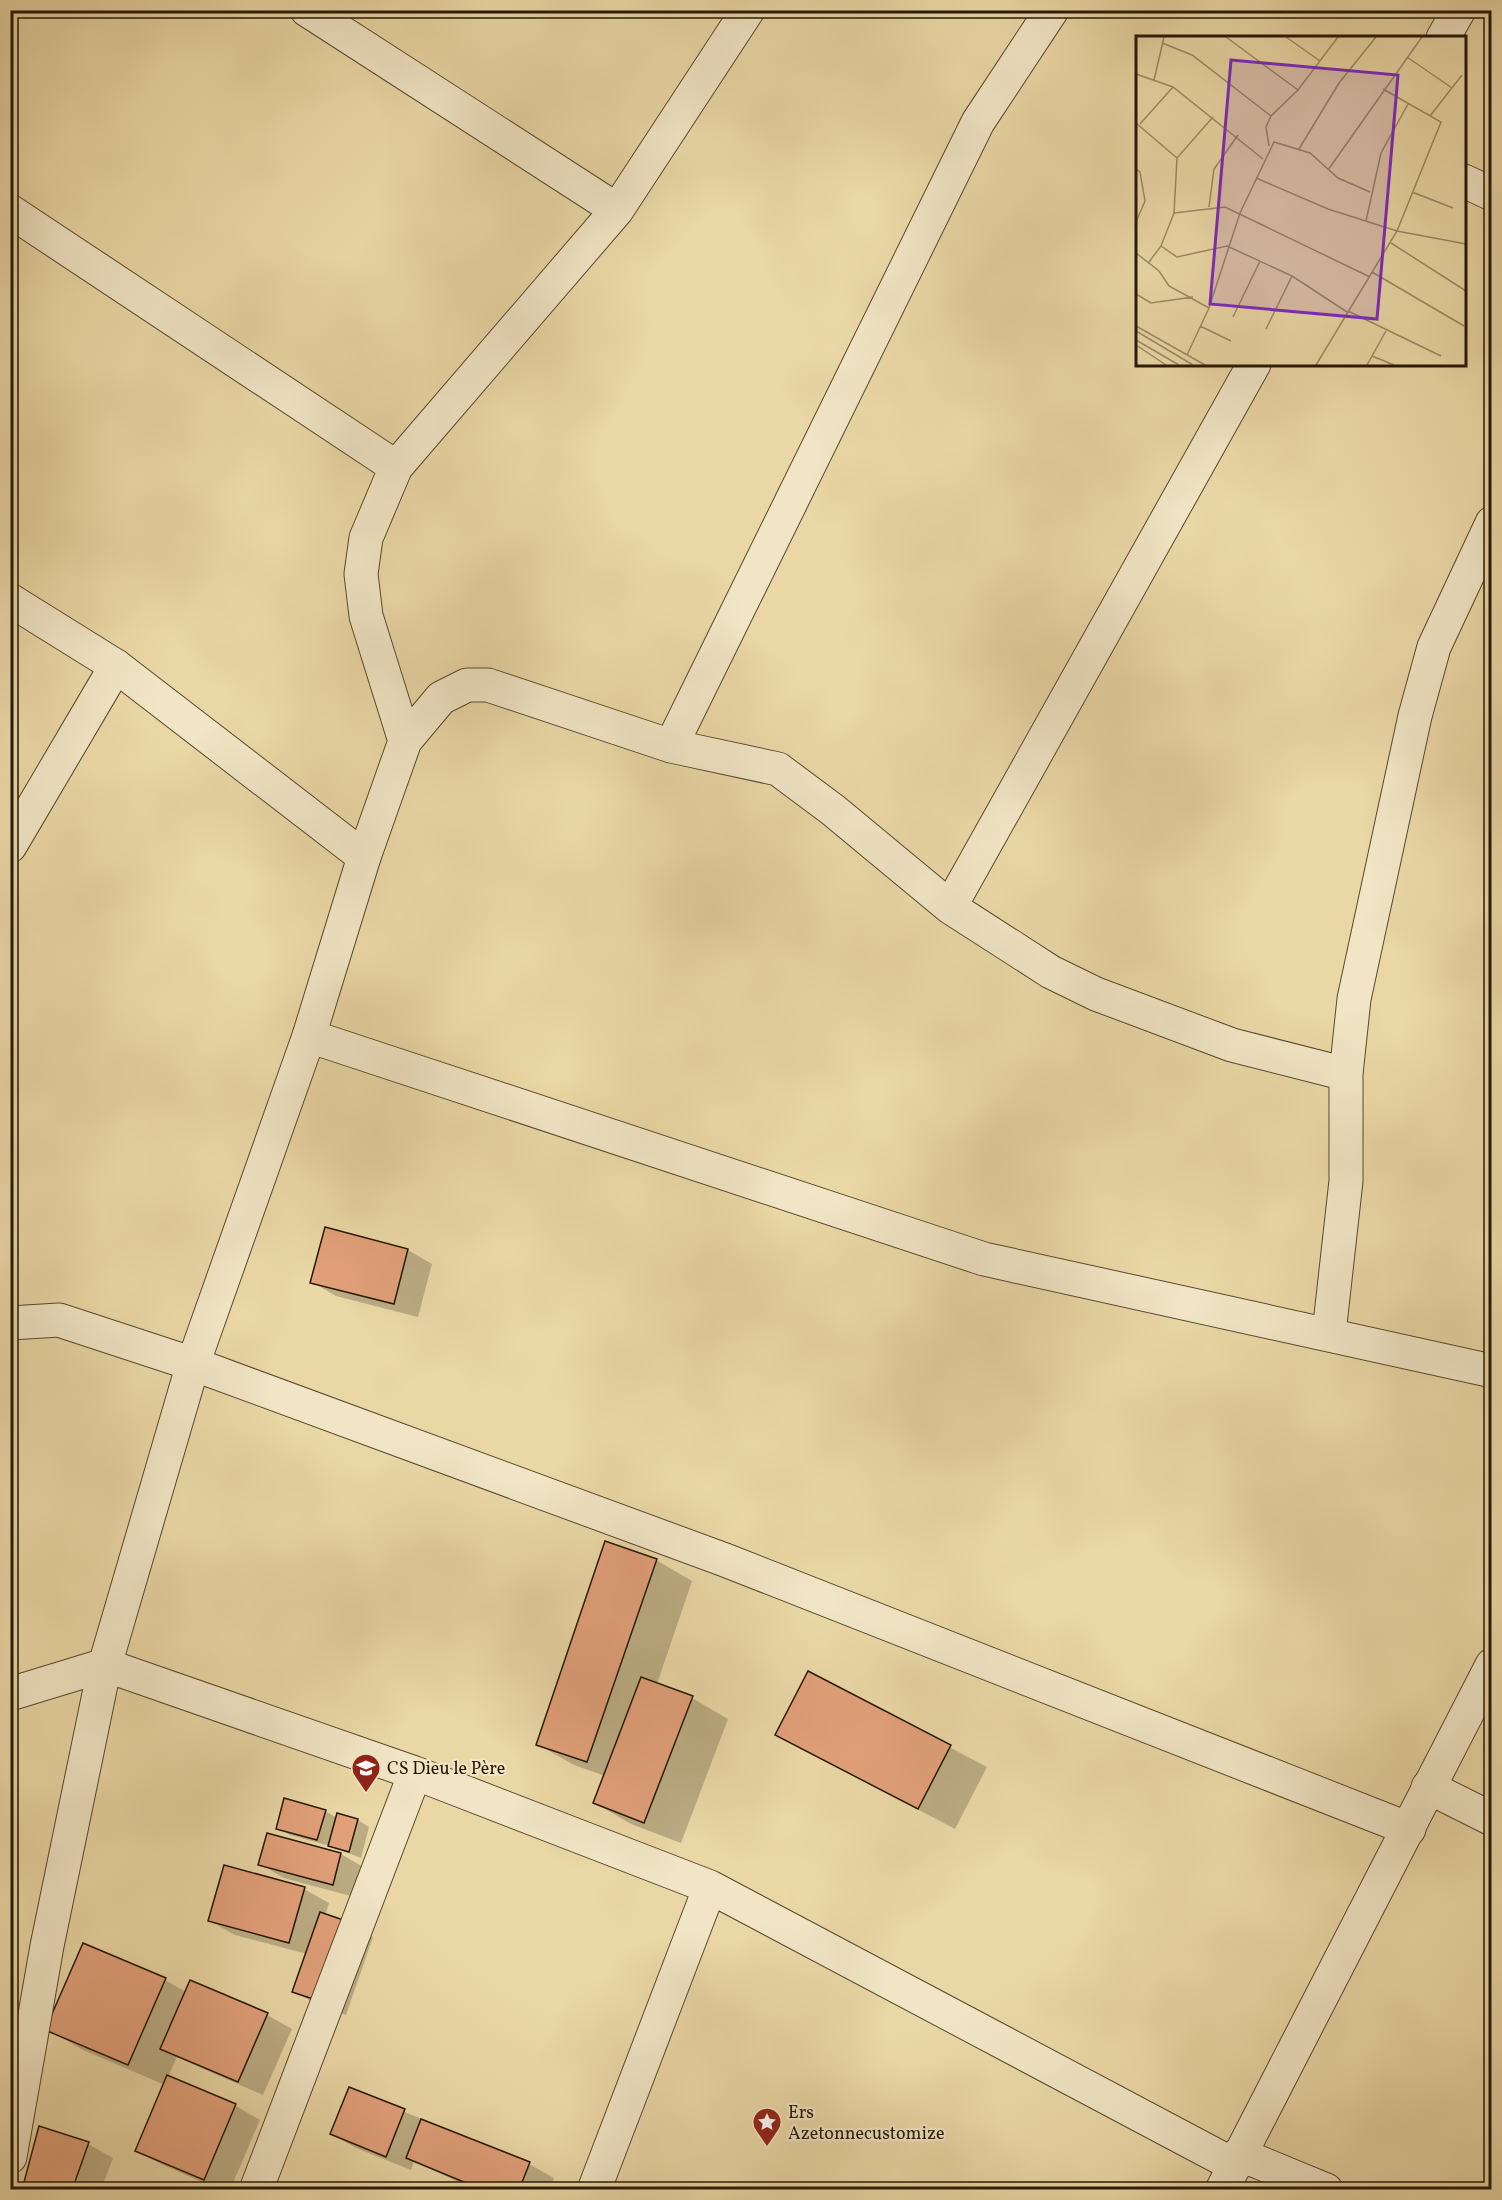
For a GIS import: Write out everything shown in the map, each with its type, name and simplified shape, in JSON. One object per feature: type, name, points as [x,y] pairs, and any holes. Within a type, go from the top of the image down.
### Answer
[{"type":"street","points":[[307,10],[617,210]]},
{"type":"street","points":[[405,741],[369,625],[361,574],[366,538],[396,467],[617,210],[748,10]]},
{"type":"street","points":[[671,746],[978,122],[1052,10]]},
{"type":"street","points":[[1444,36],[1459,10]]},
{"type":"street","points":[[1466,182],[1491,194]]},
{"type":"street","points":[[10,211],[396,467]]},
{"type":"street","points":[[950,907],[1253,366]]},
{"type":"street","points":[[1329,1333],[1346,1181],[1346,1074],[1354,999],[1415,716],[1434,647],[1491,523]]},
{"type":"street","points":[[10,600],[116,666],[364,857]]},
{"type":"street","points":[[10,846],[116,666]]},
{"type":"street","points":[[10,2157],[47,1946],[105,1665],[193,1364],[309,1036],[364,857],[405,741],[441,698],[467,685],[488,685],[671,746],[778,769],[833,810],[950,907],[1051,972],[1096,994],[1233,1046],[1346,1074]]},
{"type":"street","points":[[309,1036],[984,1259],[1329,1333],[1491,1371]]},
{"type":"street","points":[[10,1323],[59,1320],[193,1364],[725,1560],[1409,1829]]},
{"type":"street","points":[[10,1694],[105,1665],[415,1773],[710,1887],[1231,2169],[1326,2190]]},
{"type":"street","points":[[1231,2169],[1409,1829],[1491,1665]]},
{"type":"street","points":[[256,2190],[415,1773]]},
{"type":"street","points":[[1428,1787],[1491,1819]]},
{"type":"street","points":[[594,2190],[710,1887]]},
{"type":"building","points":[[325,1227],[408,1249],[394,1304],[310,1283]]},
{"type":"building","points":[[605,1541],[657,1559],[587,1762],[536,1745]]},
{"type":"building","points":[[808,1671],[951,1745],[918,1809],[775,1735]]},
{"type":"building","points":[[641,1677],[693,1696],[644,1823],[593,1803]]},
{"type":"building","points":[[284,1798],[326,1810],[317,1840],[276,1829]]},
{"type":"building","points":[[337,1813],[358,1819],[349,1852],[328,1846]]},
{"type":"building","points":[[267,1833],[341,1853],[333,1885],[258,1865]]},
{"type":"building","points":[[224,1865],[305,1887],[289,1943],[208,1921]]},
{"type":"building","points":[[320,1912],[349,1922],[322,2002],[292,1992]]},
{"type":"building","points":[[83,1943],[166,1978],[128,2065],[45,2030]]},
{"type":"building","points":[[190,1980],[268,2013],[238,2082],[160,2049]]},
{"type":"building","points":[[167,2075],[236,2104],[204,2180],[135,2151]]},
{"type":"building","points":[[349,2087],[405,2109],[386,2157],[330,2134]]},
{"type":"building","points":[[421,2119],[530,2162],[519,2190],[483,2190],[406,2158]]},
{"type":"building","points":[[39,2126],[89,2142],[72,2190],[42,2190],[24,2182]]},
{"type":"place","name":"CS Dieu le Père","points":[[366,1794]]},
{"type":"place","name":"Ers Azetonnecustomize","points":[[767,2148]]}]
